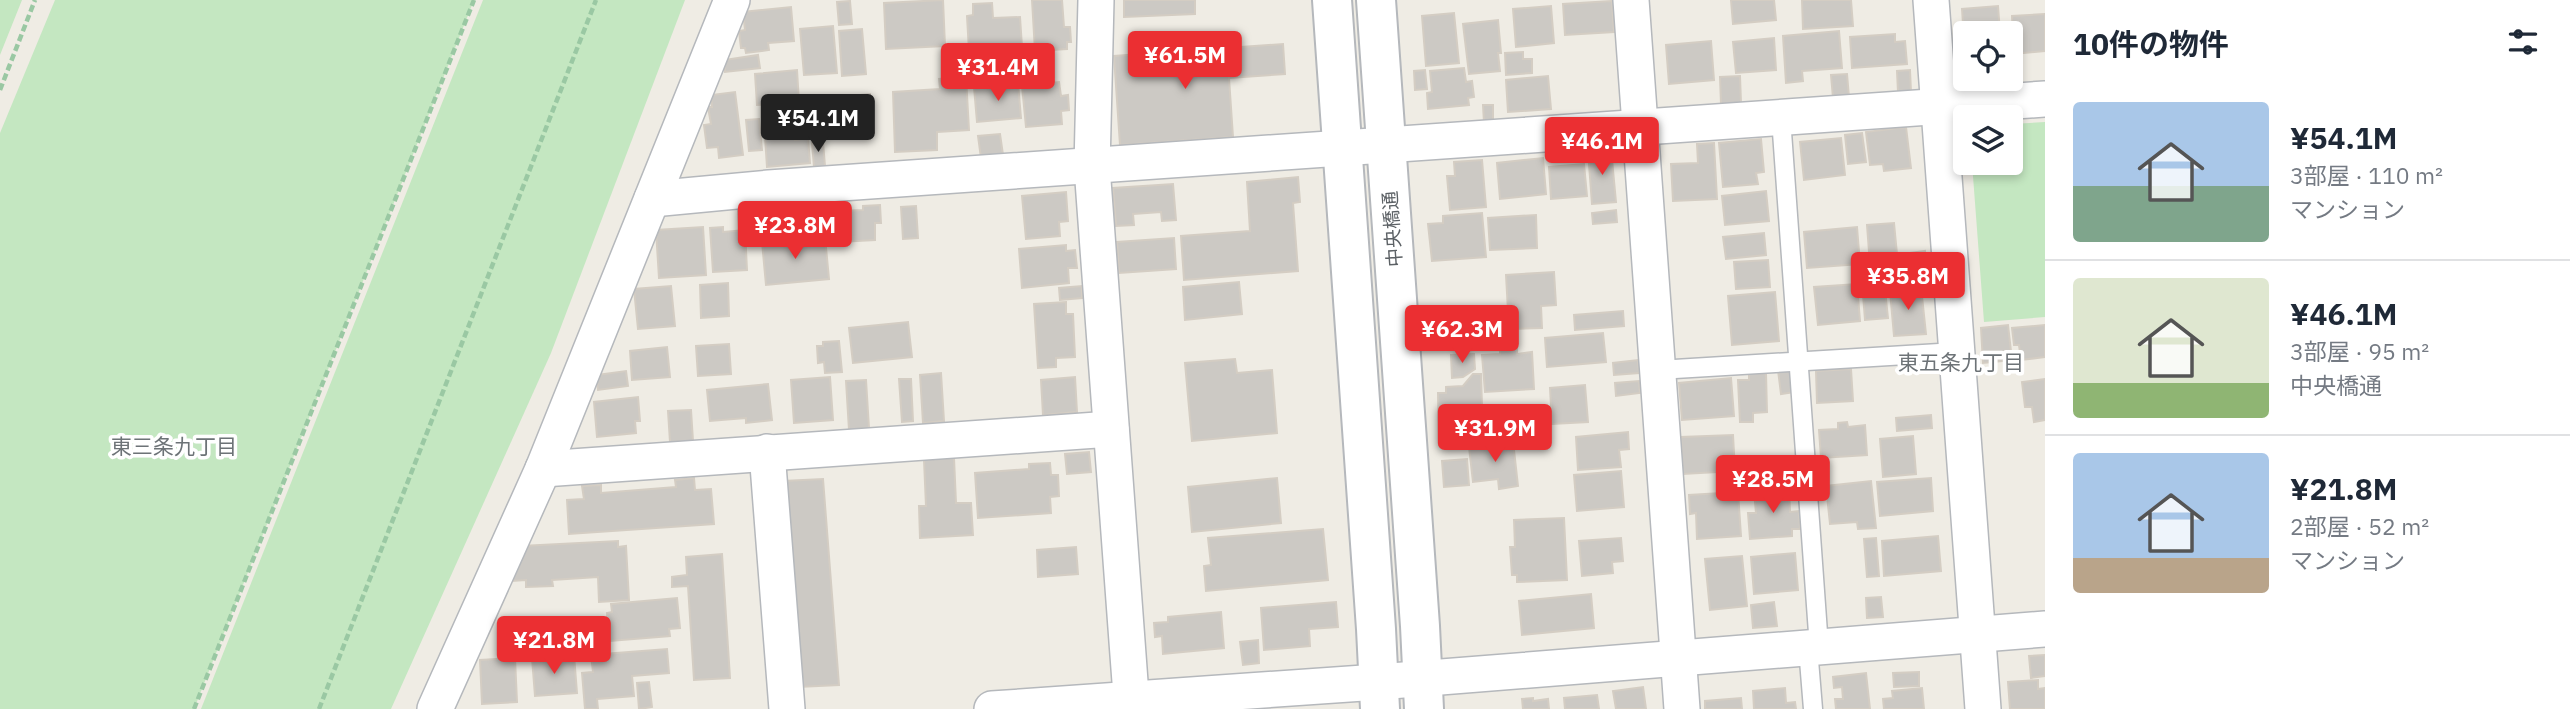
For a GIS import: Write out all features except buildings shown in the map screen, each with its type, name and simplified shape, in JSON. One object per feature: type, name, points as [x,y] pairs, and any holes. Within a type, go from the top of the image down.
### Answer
[{"type":"street","points":[[435,709],[543,469],[732,0]]},
{"type":"street","points":[[1096,0],[1092,167],[1131,704]]},
{"type":"street","points":[[1332,0],[1377,629],[1379,695]]},
{"type":"street","name":"中央橋通","points":[[1376,0],[1423,694]]},
{"type":"street","points":[[1631,0],[1682,709]]},
{"type":"street","points":[[1931,0],[1983,709]]},
{"type":"street","points":[[652,199],[769,188],[2045,99]]},
{"type":"street","points":[[543,469],[1111,429]]},
{"type":"street","points":[[767,452],[787,709]]},
{"type":"street","points":[[992,709],[1423,694],[1678,659],[2045,629]]},
{"type":"lane","points":[[1781,118],[1798,361],[1813,648],[1813,709]]},
{"type":"lane","points":[[1658,370],[1956,352]]},
{"type":"path","points":[[0,90],[35,0]]},
{"type":"path","points":[[194,709],[474,0]]},
{"type":"path","points":[[319,709],[596,0]]},
{"type":"green space","points":[[0,0],[22,0],[0,55]]},
{"type":"green space","points":[[55,0],[474,0],[194,709],[0,709],[0,133]]},
{"type":"green space","points":[[483,0],[685,0],[551,353],[391,709],[201,709]]},
{"type":"green space","points":[[2045,122],[2045,317],[1984,322],[1973,175],[2023,175],[2023,123]]},
{"type":"district","name":"東五条九丁目","points":[[1961,363]]},
{"type":"district","name":"東三条九丁目","points":[[174,447]]}]
